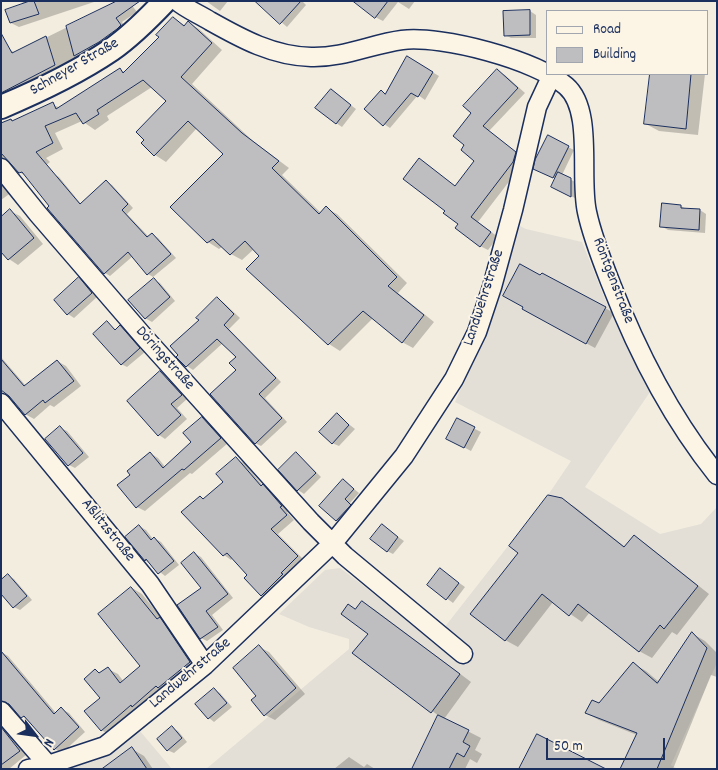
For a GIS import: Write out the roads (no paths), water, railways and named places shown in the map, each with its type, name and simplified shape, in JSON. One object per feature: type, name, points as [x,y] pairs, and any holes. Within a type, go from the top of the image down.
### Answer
[{"type":"street","name":"Schneyer Straße","points":[[1,107],[46,86],[111,49],[144,23],[165,1]]},
{"type":"street","name":"Röntgenstraße","points":[[177,1],[245,40],[265,49],[287,54],[312,57],[333,56],[401,40],[420,39],[487,52],[532,66],[546,73]]},
{"type":"street","name":"Röntgenstraße","points":[[551,76],[566,86],[576,98],[582,115],[586,211],[624,316],[664,398],[717,475]]},
{"type":"street","name":"Landwehrstraße","points":[[28,769],[48,765],[105,746],[205,665],[333,543],[404,456],[454,380],[477,332],[492,287],[513,210],[537,107],[551,76]]},
{"type":"street","name":"Döringstraße","points":[[1,168],[144,338],[311,522],[333,543]]},
{"type":"street","name":"Aßlitzstraße","points":[[1,403],[150,584],[205,665]]},
{"type":"street","points":[[333,543],[345,556],[463,654]]},
{"type":"street","points":[[1,711],[48,765]]}]
